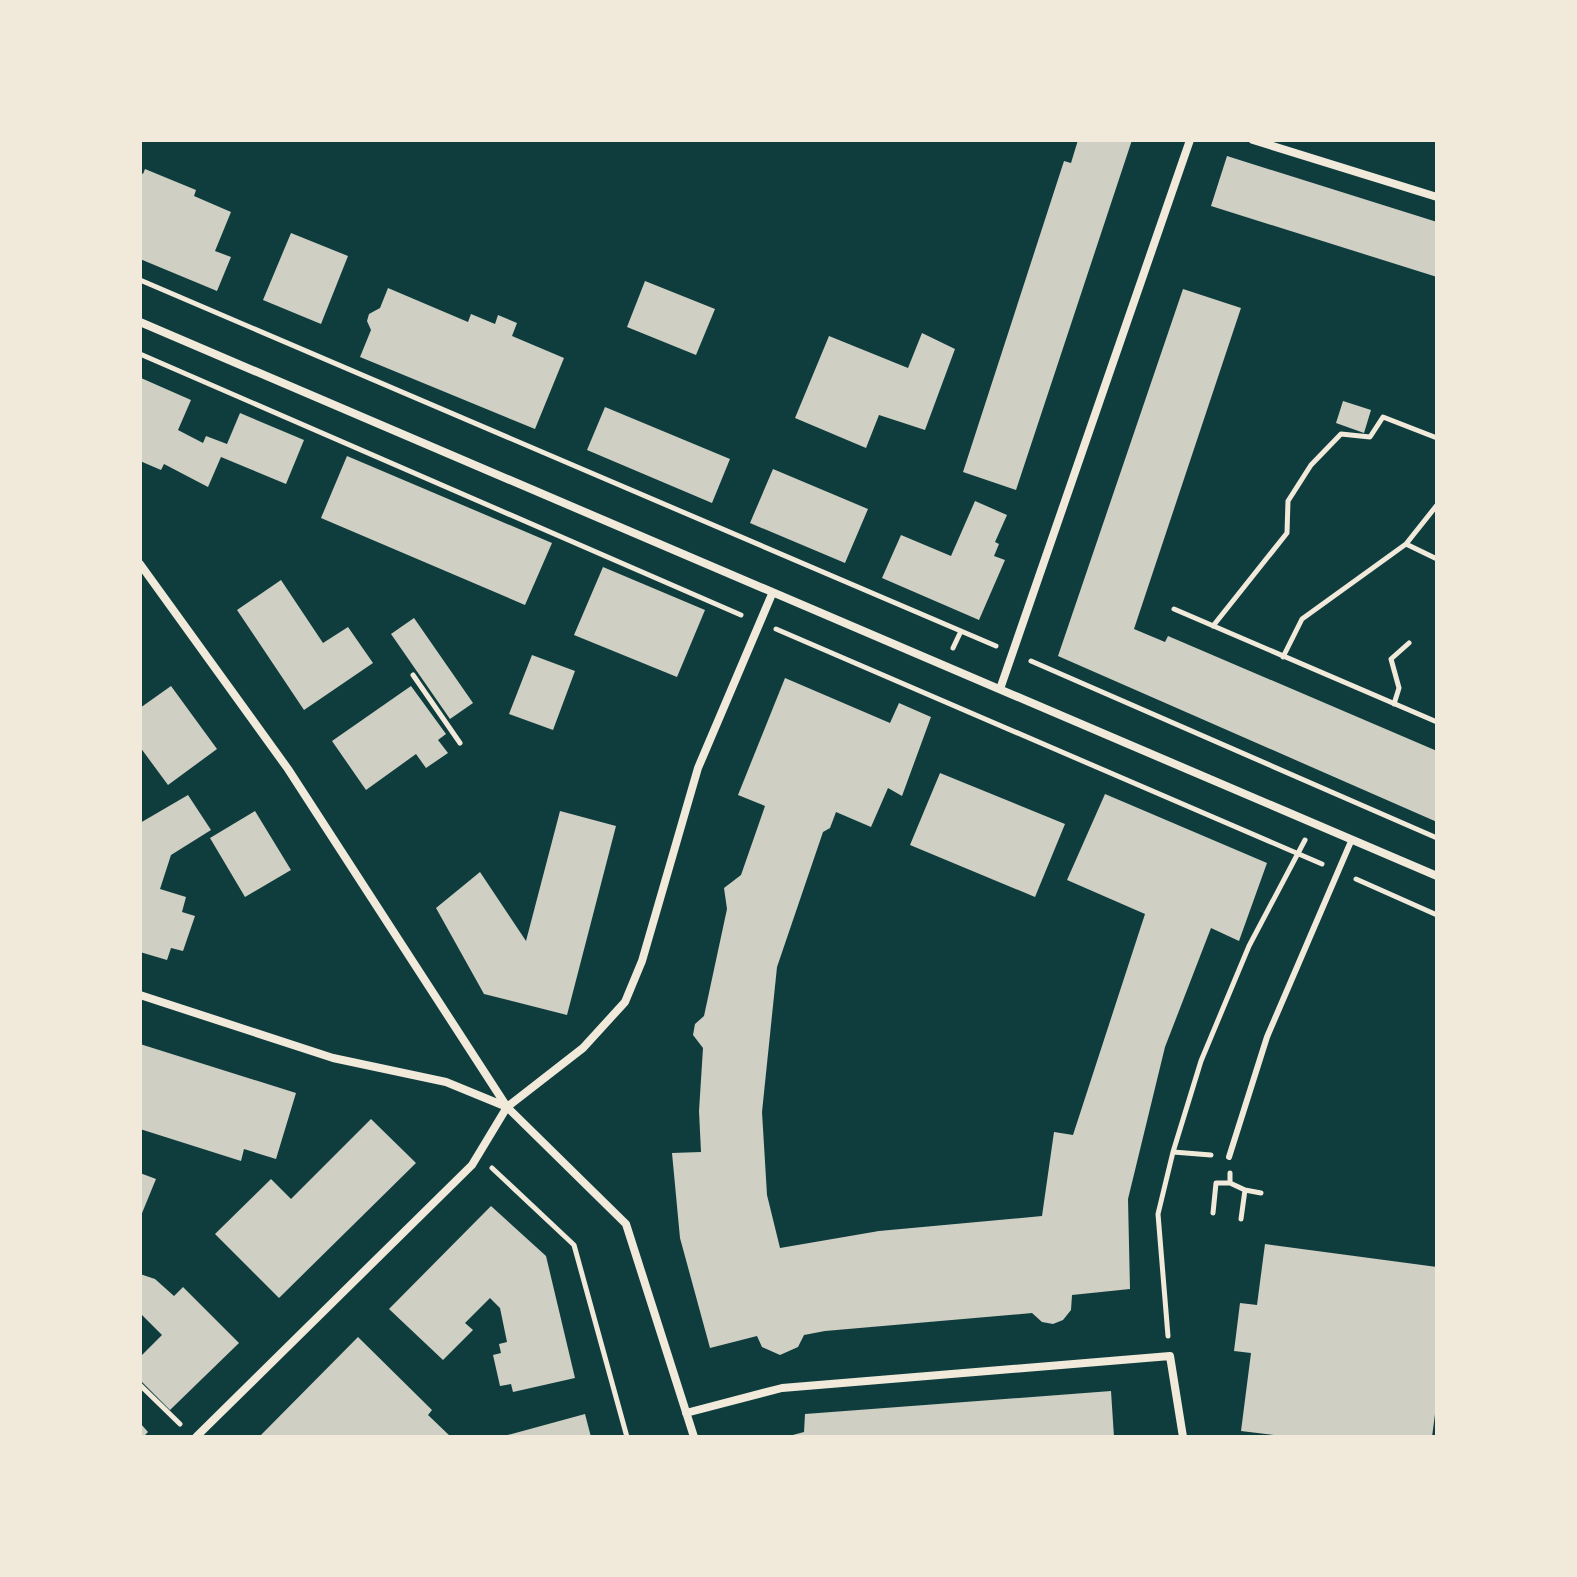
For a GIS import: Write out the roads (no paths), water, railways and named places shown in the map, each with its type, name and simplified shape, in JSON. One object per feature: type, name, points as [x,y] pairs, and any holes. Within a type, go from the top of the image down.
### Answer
[{"type":"street","points":[[1000,689],[1015,653],[1190,140]]},
{"type":"street","points":[[1253,140],[1437,197]]},
{"type":"street","points":[[140,322],[1437,876]]},
{"type":"street","points":[[140,564],[288,769],[507,1107],[626,1224],[694,1437]]},
{"type":"street","points":[[196,1437],[288,1343],[338,1300],[481,1153],[507,1107],[583,1048],[625,1002],[642,961],[698,768],[772,594]]},
{"type":"street","points":[[140,995],[321,1054],[446,1082],[507,1107]]},
{"type":"street","points":[[686,1413],[782,1388],[1170,1356],[1183,1437]]},
{"type":"lane","points":[[1229,1157],[1267,1037],[1352,839]]}]
